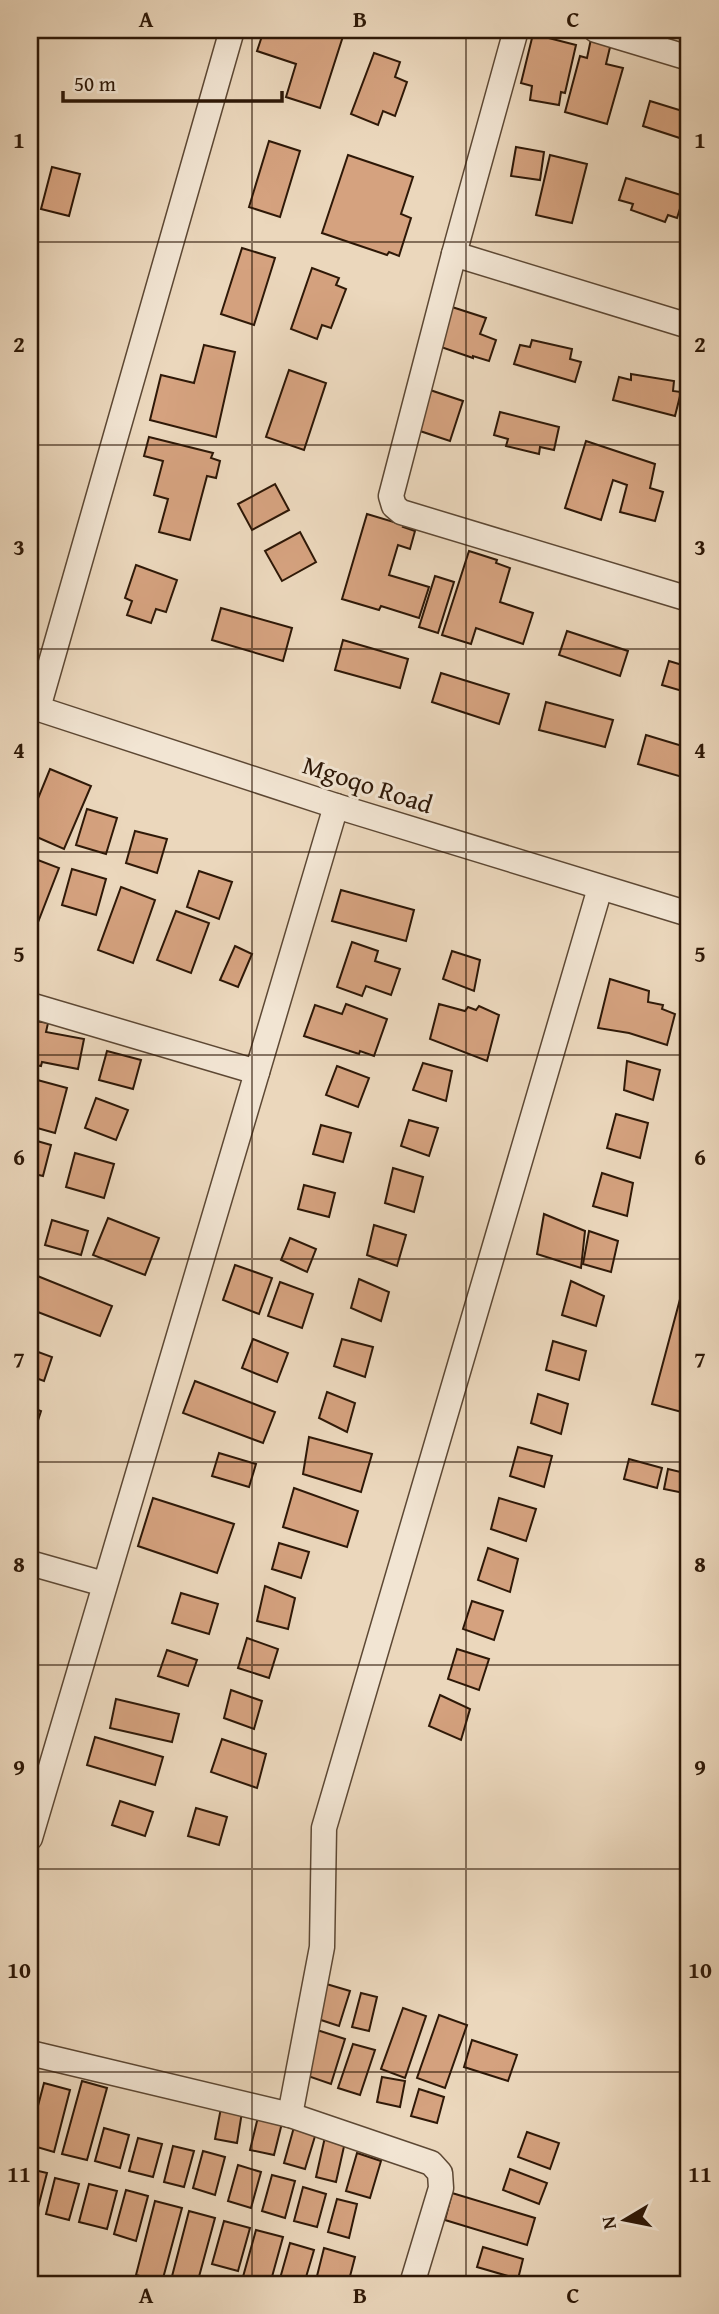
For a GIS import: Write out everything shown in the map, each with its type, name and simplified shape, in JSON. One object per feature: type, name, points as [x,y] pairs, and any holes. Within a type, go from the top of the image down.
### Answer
[{"type":"street","points":[[34,707],[232,30]]},
{"type":"street","points":[[516,30],[391,496],[394,506],[401,512],[689,599]]},
{"type":"street","points":[[596,30],[689,58]]},
{"type":"street","points":[[454,254],[689,326]]},
{"type":"street","name":"Mgoqo Road","points":[[34,707],[336,806],[689,914]]},
{"type":"street","points":[[30,1838],[336,806]]},
{"type":"street","points":[[290,2115],[323,1947],[324,1828],[600,888]]},
{"type":"street","points":[[30,1005],[257,1072]]},
{"type":"street","points":[[30,1563],[104,1584]]},
{"type":"street","points":[[30,2053],[290,2115],[430,2163],[437,2168],[442,2179],[441,2188],[412,2284]]},
{"type":"building","points":[[264,30],[345,30],[320,108],[286,97],[296,64],[257,51]]},
{"type":"building","points":[[533,34],[576,45],[565,93],[561,92],[559,105],[530,100],[532,86],[521,83]]},
{"type":"building","points":[[591,39],[611,43],[606,64],[623,68],[607,124],[565,112],[580,56],[587,58]]},
{"type":"building","points":[[374,53],[400,62],[395,77],[407,82],[395,116],[383,111],[378,125],[351,114]]},
{"type":"building","points":[[650,101],[689,113],[689,141],[643,126]]},
{"type":"building","points":[[269,141],[300,151],[280,217],[249,207]]},
{"type":"building","points":[[516,147],[544,152],[540,180],[511,176]]},
{"type":"building","points":[[348,155],[413,177],[401,214],[411,218],[399,256],[389,252],[387,255],[322,233]]},
{"type":"building","points":[[550,155],[587,164],[572,223],[536,215]]},
{"type":"building","points":[[52,167],[80,174],[69,216],[41,209]]},
{"type":"building","points":[[626,178],[684,196],[677,218],[668,215],[665,222],[631,210],[633,204],[619,200]]},
{"type":"building","points":[[242,248],[275,258],[254,325],[221,314]]},
{"type":"building","points":[[312,268],[339,278],[336,285],[346,289],[331,328],[322,325],[317,339],[291,329]]},
{"type":"building","points":[[452,307],[486,318],[480,334],[496,340],[489,361],[438,346]]},
{"type":"building","points":[[532,340],[572,349],[570,359],[581,362],[575,382],[514,364],[520,345],[530,347]]},
{"type":"building","points":[[204,345],[235,352],[216,437],[150,420],[161,375],[194,383]]},
{"type":"building","points":[[289,370],[326,383],[304,450],[266,437]]},
{"type":"building","points":[[631,374],[674,381],[673,391],[681,392],[675,416],[613,400],[619,377],[631,380]]},
{"type":"building","points":[[430,390],[463,401],[450,441],[417,430]]},
{"type":"building","points":[[500,412],[559,427],[554,450],[540,447],[539,454],[506,446],[508,439],[494,435]]},
{"type":"building","points":[[149,437],[213,453],[211,458],[220,461],[216,478],[207,476],[190,540],[159,532],[168,499],[154,495],[163,461],[144,456]]},
{"type":"building","points":[[586,441],[655,464],[650,488],[663,492],[655,521],[620,512],[627,485],[613,480],[601,520],[565,508]]},
{"type":"building","points":[[275,484],[289,510],[252,530],[238,504]]},
{"type":"building","points":[[367,514],[415,531],[410,549],[398,545],[389,575],[429,587],[419,618],[381,606],[379,610],[342,599]]},
{"type":"building","points":[[300,532],[316,562],[282,581],[265,551]]},
{"type":"building","points":[[469,551],[497,560],[496,563],[510,568],[500,602],[533,613],[523,644],[476,628],[471,644],[442,635]]},
{"type":"building","points":[[136,565],[177,580],[166,612],[156,609],[151,623],[127,615],[132,601],[125,598]]},
{"type":"building","points":[[435,576],[454,582],[438,633],[419,627]]},
{"type":"building","points":[[221,608],[292,628],[283,661],[212,640]]},
{"type":"building","points":[[567,631],[628,651],[620,676],[559,655]]},
{"type":"building","points":[[343,640],[408,659],[400,688],[335,670]]},
{"type":"building","points":[[669,661],[689,667],[689,693],[662,685]]},
{"type":"building","points":[[441,673],[509,694],[499,724],[432,702]]},
{"type":"building","points":[[546,702],[613,720],[605,747],[539,730]]},
{"type":"building","points":[[646,735],[689,748],[689,779],[638,764]]},
{"type":"building","points":[[50,769],[91,786],[64,849],[30,834],[30,818]]},
{"type":"building","points":[[87,809],[117,818],[106,854],[76,845]]},
{"type":"building","points":[[135,831],[167,839],[157,873],[126,863]]},
{"type":"building","points":[[30,857],[59,868],[35,930],[30,928]]},
{"type":"building","points":[[72,869],[106,879],[96,915],[62,905]]},
{"type":"building","points":[[199,871],[232,882],[219,919],[187,907]]},
{"type":"building","points":[[121,887],[155,900],[133,963],[98,950]]},
{"type":"building","points":[[341,890],[414,910],[406,941],[332,921]]},
{"type":"building","points":[[176,911],[209,923],[191,973],[157,960]]},
{"type":"building","points":[[352,942],[378,951],[375,961],[400,969],[391,995],[366,986],[362,996],[337,987]]},
{"type":"building","points":[[235,946],[252,954],[238,987],[220,980]]},
{"type":"building","points":[[452,951],[480,960],[474,991],[443,979]]},
{"type":"building","points":[[610,979],[649,991],[648,1002],[663,1005],[662,1009],[675,1014],[667,1045],[629,1033],[598,1028]]},
{"type":"building","points":[[346,1004],[387,1019],[374,1056],[360,1051],[359,1054],[304,1036],[315,1005],[342,1014]]},
{"type":"building","points":[[439,1004],[465,1011],[468,1007],[476,1010],[479,1006],[499,1015],[487,1061],[430,1039]]},
{"type":"building","points":[[30,1020],[48,1023],[46,1032],[84,1039],[78,1069],[42,1062],[41,1066],[30,1064]]},
{"type":"building","points":[[107,1051],[141,1060],[133,1089],[99,1080]]},
{"type":"building","points":[[627,1061],[660,1070],[653,1100],[624,1090]]},
{"type":"building","points":[[423,1063],[452,1071],[446,1101],[413,1090]]},
{"type":"building","points":[[337,1066],[369,1078],[358,1107],[326,1095]]},
{"type":"building","points":[[30,1078],[67,1088],[55,1133],[30,1126]]},
{"type":"building","points":[[96,1098],[128,1110],[116,1140],[85,1128]]},
{"type":"building","points":[[616,1114],[648,1123],[640,1158],[607,1148]]},
{"type":"building","points":[[409,1120],[438,1128],[429,1156],[401,1146]]},
{"type":"building","points":[[321,1125],[351,1133],[343,1162],[313,1154]]},
{"type":"building","points":[[30,1139],[51,1145],[43,1176],[30,1173]]},
{"type":"building","points":[[75,1153],[114,1164],[104,1198],[66,1187]]},
{"type":"building","points":[[393,1168],[423,1177],[414,1212],[385,1203]]},
{"type":"building","points":[[602,1173],[633,1183],[627,1216],[593,1206]]},
{"type":"building","points":[[304,1185],[335,1193],[329,1217],[298,1209]]},
{"type":"building","points":[[544,1214],[585,1231],[581,1268],[537,1254]]},
{"type":"building","points":[[108,1218],[159,1238],[145,1275],[93,1255]]},
{"type":"building","points":[[52,1220],[88,1231],[81,1255],[45,1245]]},
{"type":"building","points":[[374,1225],[406,1235],[397,1266],[367,1255]]},
{"type":"building","points":[[589,1231],[618,1241],[611,1272],[583,1264]]},
{"type":"building","points":[[290,1238],[316,1249],[307,1272],[281,1260]]},
{"type":"building","points":[[235,1265],[272,1278],[259,1314],[223,1300]]},
{"type":"building","points":[[689,1273],[689,1414],[652,1404]]},
{"type":"building","points":[[35,1275],[112,1306],[100,1336],[30,1309],[30,1288]]},
{"type":"building","points":[[359,1279],[389,1292],[381,1321],[351,1308]]},
{"type":"building","points":[[571,1281],[604,1296],[596,1326],[562,1315]]},
{"type":"building","points":[[280,1282],[313,1294],[302,1328],[268,1316]]},
{"type":"building","points":[[253,1339],[288,1353],[277,1382],[242,1368]]},
{"type":"building","points":[[342,1339],[373,1347],[365,1377],[334,1366]]},
{"type":"building","points":[[553,1341],[586,1351],[579,1380],[546,1370]]},
{"type":"building","points":[[30,1349],[52,1357],[44,1381],[30,1376]]},
{"type":"building","points":[[195,1381],[275,1412],[263,1443],[183,1413]]},
{"type":"building","points":[[327,1392],[355,1403],[347,1432],[319,1418]]},
{"type":"building","points":[[538,1394],[568,1404],[561,1434],[531,1423]]},
{"type":"building","points":[[30,1407],[41,1411],[32,1439],[30,1439]]},
{"type":"building","points":[[309,1437],[372,1454],[361,1492],[303,1474]]},
{"type":"building","points":[[518,1447],[552,1456],[544,1487],[510,1476]]},
{"type":"building","points":[[219,1453],[256,1464],[249,1487],[212,1476]]},
{"type":"building","points":[[629,1459],[662,1468],[657,1488],[624,1479]]},
{"type":"building","points":[[668,1469],[689,1474],[689,1494],[664,1489]]},
{"type":"building","points":[[294,1488],[358,1511],[347,1547],[283,1527]]},
{"type":"building","points":[[153,1498],[234,1524],[217,1573],[138,1546]]},
{"type":"building","points":[[499,1498],[536,1509],[526,1541],[491,1529]]},
{"type":"building","points":[[279,1543],[309,1552],[301,1578],[272,1569]]},
{"type":"building","points":[[488,1548],[518,1559],[510,1592],[478,1580]]},
{"type":"building","points":[[265,1586],[295,1598],[288,1629],[257,1621]]},
{"type":"building","points":[[181,1593],[218,1604],[209,1634],[172,1623]]},
{"type":"building","points":[[472,1601],[503,1611],[494,1640],[463,1629]]},
{"type":"building","points":[[247,1638],[278,1649],[269,1678],[238,1668]]},
{"type":"building","points":[[457,1649],[489,1659],[479,1690],[448,1679]]},
{"type":"building","points":[[167,1650],[197,1660],[188,1686],[158,1676]]},
{"type":"building","points":[[231,1690],[262,1701],[254,1729],[224,1718]]},
{"type":"building","points":[[30,1693],[36,1695],[30,1715]]},
{"type":"building","points":[[440,1695],[470,1709],[461,1740],[429,1726]]},
{"type":"building","points":[[116,1699],[179,1714],[172,1742],[110,1728]]},
{"type":"building","points":[[95,1737],[163,1757],[155,1785],[87,1765]]},
{"type":"building","points":[[222,1739],[266,1754],[257,1788],[211,1772]]},
{"type":"building","points":[[120,1801],[153,1812],[145,1836],[112,1825]]},
{"type":"building","points":[[196,1808],[227,1817],[219,1845],[188,1836]]},
{"type":"building","points":[[323,1983],[350,1991],[339,2026],[312,2017]]},
{"type":"building","points":[[361,1993],[377,1997],[369,2031],[352,2027]]},
{"type":"building","points":[[403,2008],[426,2016],[405,2078],[381,2069]]},
{"type":"building","points":[[439,2015],[467,2025],[445,2088],[417,2078]]},
{"type":"building","points":[[317,2030],[345,2039],[331,2084],[302,2074]]},
{"type":"building","points":[[472,2040],[517,2055],[508,2081],[464,2067]]},
{"type":"building","points":[[353,2044],[375,2050],[360,2095],[338,2088]]},
{"type":"building","points":[[382,2077],[405,2081],[400,2107],[377,2102]]},
{"type":"building","points":[[82,2081],[107,2088],[87,2160],[62,2154]]},
{"type":"building","points":[[44,2083],[70,2090],[54,2152],[30,2145]]},
{"type":"building","points":[[419,2089],[444,2097],[437,2123],[411,2116]]},
{"type":"building","points":[[221,2108],[242,2112],[237,2143],[215,2139]]},
{"type":"building","points":[[258,2117],[282,2123],[274,2155],[250,2150]]},
{"type":"building","points":[[294,2127],[316,2133],[305,2169],[284,2163]]},
{"type":"building","points":[[104,2128],[129,2135],[120,2168],[95,2161]]},
{"type":"building","points":[[527,2132],[559,2143],[550,2169],[518,2157]]},
{"type":"building","points":[[325,2137],[345,2142],[336,2182],[316,2177]]},
{"type":"building","points":[[138,2138],[162,2144],[153,2177],[129,2171]]},
{"type":"building","points":[[173,2146],[194,2151],[184,2187],[164,2182]]},
{"type":"building","points":[[203,2151],[225,2157],[215,2195],[193,2188]]},
{"type":"building","points":[[357,2153],[381,2161],[370,2198],[346,2191]]},
{"type":"building","points":[[238,2165],[261,2172],[251,2208],[228,2201]]},
{"type":"building","points":[[30,2169],[47,2173],[30,2238]]},
{"type":"building","points":[[510,2169],[547,2183],[539,2204],[503,2190]]},
{"type":"building","points":[[272,2175],[295,2181],[285,2218],[262,2211]]},
{"type":"building","points":[[55,2178],[79,2184],[69,2220],[46,2214]]},
{"type":"building","points":[[89,2184],[117,2191],[107,2229],[79,2222]]},
{"type":"building","points":[[303,2187],[326,2194],[317,2227],[294,2221]]},
{"type":"building","points":[[126,2190],[148,2196],[136,2241],[114,2234]]},
{"type":"building","points":[[452,2193],[535,2218],[527,2245],[445,2220]]},
{"type":"building","points":[[337,2199],[357,2204],[349,2238],[328,2232]]},
{"type":"building","points":[[155,2201],[182,2208],[162,2282],[136,2275]]},
{"type":"building","points":[[189,2211],[215,2218],[197,2284],[170,2284]]},
{"type":"building","points":[[224,2221],[250,2228],[238,2271],[212,2264]]},
{"type":"building","points":[[256,2230],[283,2237],[270,2284],[241,2284]]},
{"type":"building","points":[[290,2243],[314,2250],[304,2284],[279,2282]]},
{"type":"building","points":[[483,2247],[523,2259],[518,2279],[477,2267]]},
{"type":"building","points":[[324,2248],[355,2257],[348,2284],[315,2284]]}]
